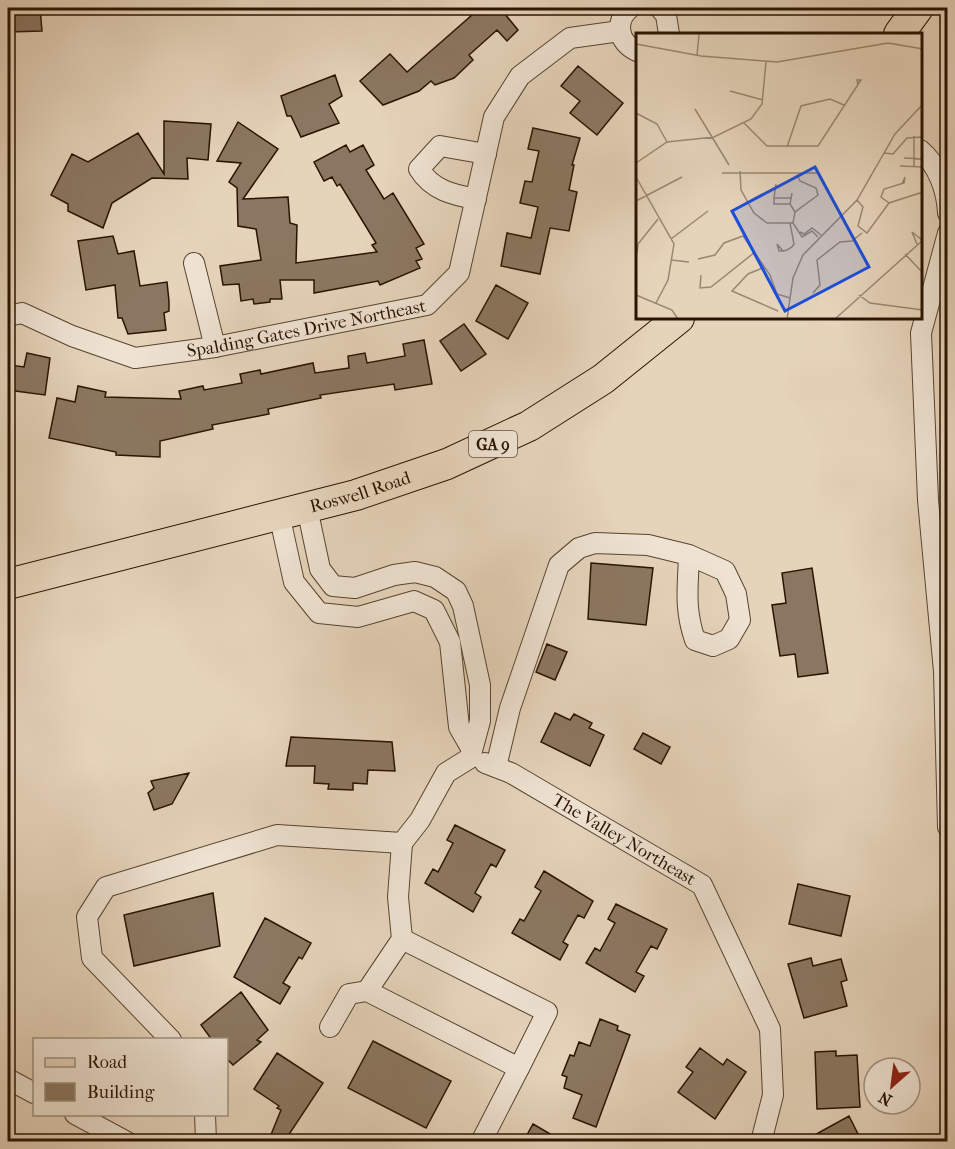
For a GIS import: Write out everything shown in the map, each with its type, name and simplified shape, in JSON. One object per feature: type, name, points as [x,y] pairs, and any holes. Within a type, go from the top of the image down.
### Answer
[{"type":"main road","points":[[900,33],[918,8]]},
{"type":"main road","name":"Roswell Road","points":[[8,584],[403,481],[509,436],[603,379],[677,320]]},
{"type":"street","points":[[630,8],[620,21],[620,31],[623,40],[636,50]]},
{"type":"street","points":[[660,8],[666,15],[669,33]]},
{"type":"street","name":"Spalding Gates Drive Northeast","points":[[8,316],[22,313],[72,336],[135,358],[215,347],[427,305],[459,273],[494,117],[520,76],[570,38],[620,31]]},
{"type":"street","points":[[476,199],[456,195],[428,184],[419,170],[441,146],[486,154]]},
{"type":"street","points":[[922,151],[931,159],[947,196],[948,213]]},
{"type":"street","points":[[948,233],[921,333],[938,501],[946,670],[945,824],[948,827]]},
{"type":"street","points":[[194,263],[215,347]]},
{"type":"street","points":[[293,511],[294,582],[319,613],[358,617],[414,601],[434,610],[450,642],[459,727],[471,753]]},
{"type":"street","points":[[293,511],[320,569],[333,586],[355,588],[394,575],[415,572],[435,577],[456,591],[463,606],[480,685],[480,722],[471,753],[446,773],[420,820],[402,843],[398,897],[402,939],[367,991]]},
{"type":"street","points":[[496,767],[510,708],[560,565],[579,548],[595,543],[648,545],[688,555]]},
{"type":"street","name":"The Valley Northeast","points":[[471,753],[496,767],[511,772],[702,885],[770,1029],[773,1095],[761,1142]]},
{"type":"street","points":[[169,1038],[92,958],[87,917],[106,887],[278,835],[402,843]]},
{"type":"street","points":[[402,939],[547,1012],[481,1142]]},
{"type":"street","points":[[330,1027],[348,994],[367,991],[519,1068]]},
{"type":"street","points":[[8,1079],[33,1092]]},
{"type":"street","points":[[79,1116],[127,1142]]},
{"type":"street","points":[[205,1116],[206,1142]]},
{"type":"building","points":[[8,8],[40,8],[42,31],[8,32]]},
{"type":"building","points":[[480,8],[500,8],[518,30],[507,41],[497,30],[469,55],[473,60],[454,78],[435,85],[431,81],[419,91],[383,105],[360,81],[390,54],[407,72]]},
{"type":"building","points":[[578,66],[623,103],[597,135],[570,113],[580,101],[561,86]]},
{"type":"building","points":[[335,75],[342,96],[329,104],[339,123],[301,137],[291,116],[287,116],[281,96]]},
{"type":"building","points":[[164,121],[211,124],[208,160],[187,158],[188,179],[152,178],[112,203],[103,228],[68,211],[68,204],[51,195],[72,154],[88,162],[138,133],[164,174]]},
{"type":"building","points":[[238,122],[278,149],[243,199],[288,197],[290,223],[297,225],[296,263],[377,252],[372,245],[376,243],[340,184],[337,186],[332,177],[324,181],[314,162],[346,145],[350,152],[363,145],[374,165],[366,170],[384,199],[393,193],[424,244],[416,248],[422,259],[416,261],[420,268],[380,285],[378,281],[314,293],[314,280],[280,280],[282,299],[270,299],[270,302],[254,304],[253,299],[241,301],[239,284],[223,285],[220,266],[261,260],[256,229],[238,226],[237,188],[229,182],[241,163],[217,161]]},
{"type":"building","points":[[533,128],[580,138],[572,165],[574,165],[569,190],[577,192],[569,231],[550,228],[540,274],[501,266],[507,233],[531,238],[538,207],[520,203],[525,181],[532,182],[539,151],[528,149]]},
{"type":"building","points":[[113,236],[118,254],[134,251],[140,286],[167,282],[169,311],[164,313],[166,330],[128,334],[122,318],[118,318],[115,285],[86,290],[78,241]]},
{"type":"building","points":[[496,285],[528,303],[508,339],[476,321]]},
{"type":"building","points":[[464,324],[486,354],[461,371],[440,341]]},
{"type":"building","points":[[424,340],[432,384],[395,390],[394,384],[320,395],[321,398],[268,409],[269,414],[212,425],[213,429],[160,441],[160,457],[116,455],[116,452],[49,438],[57,398],[75,402],[78,386],[106,392],[105,397],[181,399],[179,391],[203,386],[204,390],[242,383],[240,374],[260,370],[261,374],[313,363],[315,373],[349,368],[348,356],[365,353],[367,363],[405,356],[403,344]]},
{"type":"building","points":[[27,353],[50,358],[45,395],[8,390],[10,365],[24,367]]},
{"type":"building","points":[[591,563],[653,568],[646,625],[588,619]]},
{"type":"building","points":[[812,568],[828,673],[798,677],[795,654],[780,656],[772,605],[786,603],[782,573]]},
{"type":"building","points":[[547,644],[567,652],[555,680],[536,672]]},
{"type":"building","points":[[555,713],[570,720],[574,714],[592,723],[589,728],[604,735],[590,766],[541,742]]},
{"type":"building","points":[[643,733],[670,747],[661,764],[634,749]]},
{"type":"building","points":[[291,737],[392,742],[395,771],[368,770],[367,784],[353,783],[353,790],[328,789],[329,784],[314,783],[315,766],[286,766]]},
{"type":"building","points":[[189,773],[172,804],[154,810],[148,793],[154,788],[151,781]]},
{"type":"building","points":[[455,825],[505,850],[496,867],[491,864],[475,893],[481,897],[473,912],[425,883],[433,869],[438,872],[453,843],[447,840]]},
{"type":"building","points":[[544,871],[593,901],[584,918],[578,915],[563,942],[568,945],[560,960],[512,933],[520,919],[524,921],[541,891],[535,887]]},
{"type":"building","points":[[798,884],[850,896],[841,936],[789,924]]},
{"type":"building","points":[[213,893],[220,946],[134,966],[124,915]]},
{"type":"building","points":[[616,904],[667,929],[657,949],[651,946],[636,972],[644,976],[635,992],[586,963],[595,948],[600,951],[615,923],[608,919]]},
{"type":"building","points":[[265,918],[311,943],[302,959],[299,957],[283,983],[290,987],[280,1004],[234,977]]},
{"type":"building","points":[[811,958],[813,966],[841,959],[847,980],[841,982],[847,1006],[804,1018],[788,964]]},
{"type":"building","points":[[241,992],[268,1030],[257,1040],[261,1042],[233,1065],[228,1060],[228,1038],[211,1038],[201,1025]]},
{"type":"building","points":[[600,1019],[618,1026],[617,1030],[630,1035],[596,1127],[573,1118],[582,1095],[564,1088],[567,1077],[562,1075],[570,1055],[574,1056],[579,1042],[590,1046]]},
{"type":"building","points":[[373,1041],[451,1081],[426,1128],[348,1088]]},
{"type":"building","points":[[700,1048],[723,1065],[727,1059],[746,1072],[715,1119],[678,1092],[693,1072],[686,1067]]},
{"type":"building","points":[[836,1051],[836,1056],[857,1055],[860,1107],[817,1109],[815,1052]]},
{"type":"building","points":[[277,1053],[323,1083],[284,1142],[268,1142],[281,1110],[277,1108],[279,1106],[254,1089]]},
{"type":"building","points":[[849,1116],[862,1142],[802,1142]]},
{"type":"building","points":[[533,1124],[564,1142],[523,1142]]}]
